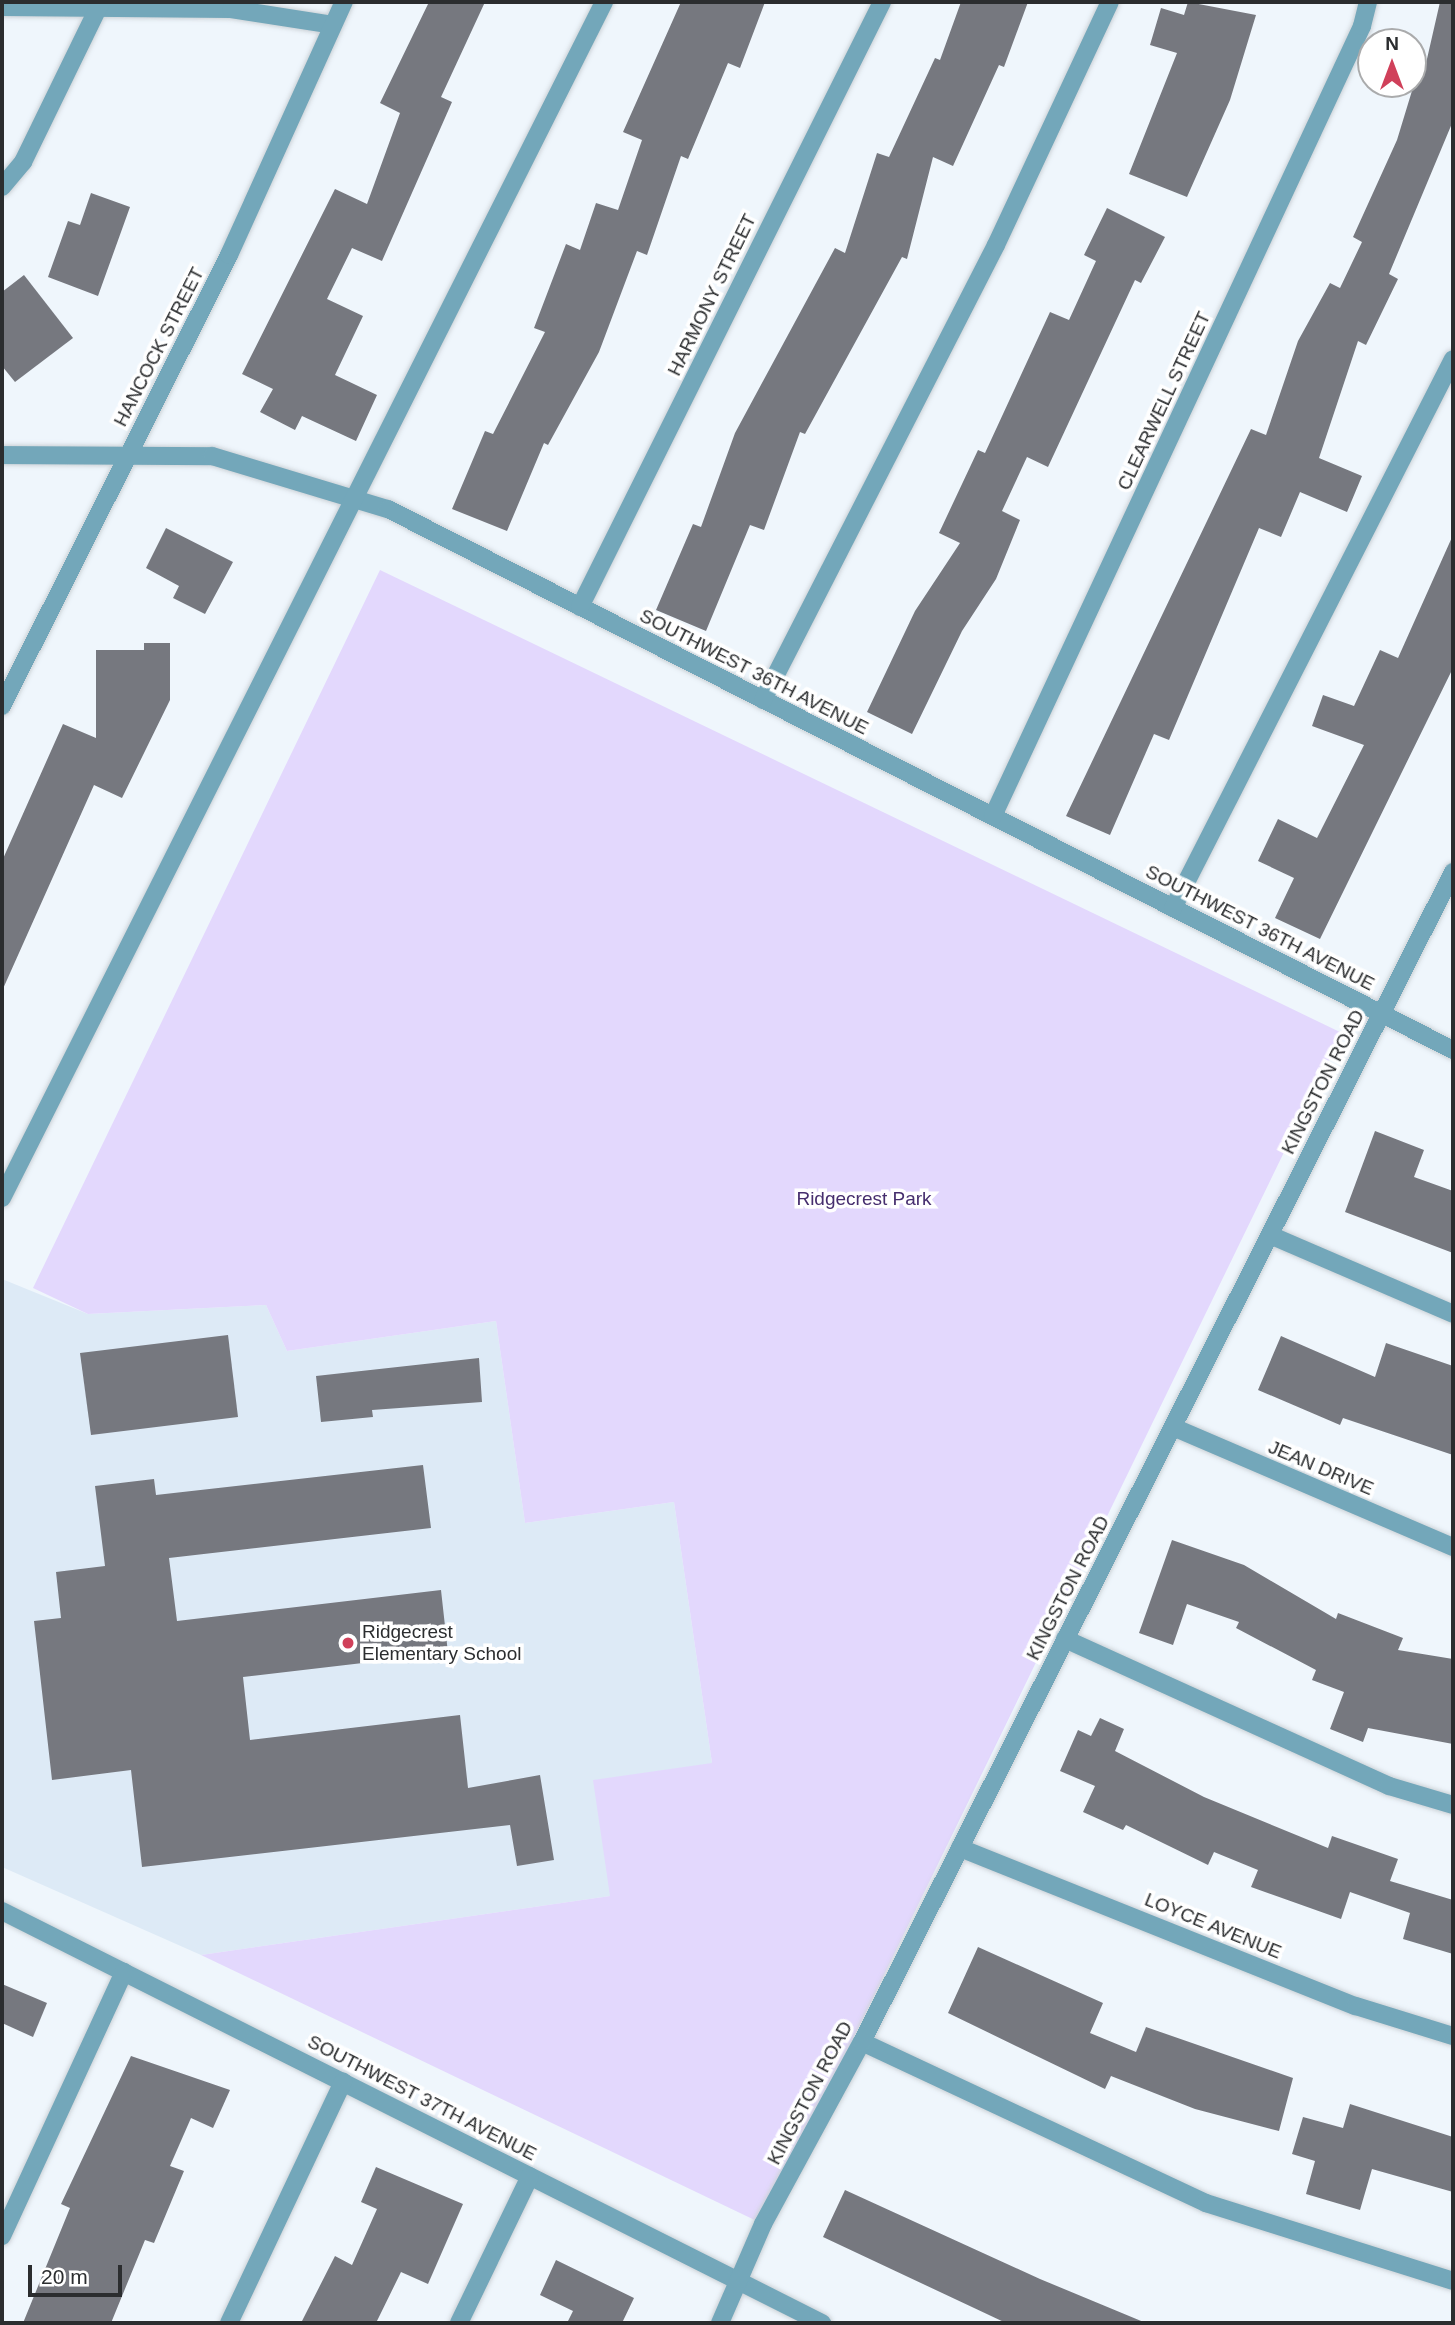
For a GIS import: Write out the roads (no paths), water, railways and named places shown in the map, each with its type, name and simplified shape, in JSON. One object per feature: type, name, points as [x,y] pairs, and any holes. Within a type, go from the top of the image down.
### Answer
[{"type":"street","name":"HANCOCK STREET","points":[[2,706],[128,456],[344,2]]},
{"type":"street","points":[[2,1198],[604,2]]},
{"type":"street","name":"HARMONY STREET","points":[[580,607],[882,2]]},
{"type":"street","points":[[763,700],[996,245],[1111,2]]},
{"type":"street","name":"CLEARWELL STREET","points":[[993,816],[1362,26],[1368,2]]},
{"type":"street","points":[[2,6],[100,5],[231,9],[333,25]]},
{"type":"street","points":[[2,187],[23,162],[100,5]]},
{"type":"street","points":[[1172,908],[1453,359]]},
{"type":"street","name":"SOUTHWEST 36TH AVENUE","points":[[2,455],[212,456],[388,509],[1453,1050]]},
{"type":"street","name":"KINGSTON ROAD","points":[[720,2323],[741,2282],[763,2224],[862,2042],[1453,872]]},
{"type":"street","points":[[1270,1235],[1453,1314]]},
{"type":"street","name":"JEAN DRIVE","points":[[1172,1427],[1453,1547]]},
{"type":"street","points":[[1065,1639],[1389,1786],[1453,1805]]},
{"type":"street","name":"LOYCE AVENUE","points":[[960,1848],[1356,2006],[1453,2036]]},
{"type":"street","name":"SOUTHWEST 37TH AVENUE","points":[[2,1911],[822,2323]]},
{"type":"street","points":[[2,2236],[124,1972]]},
{"type":"street","points":[[862,2042],[1206,2203],[1453,2281]]},
{"type":"street","points":[[229,2323],[343,2082]]},
{"type":"street","points":[[459,2323],[530,2176]]},
{"type":"place","name":"Ridgecrest Elementary School","points":[[348,1643]]},
{"type":"park label","name":"Ridgecrest Park","points":[[864,1199]]}]
